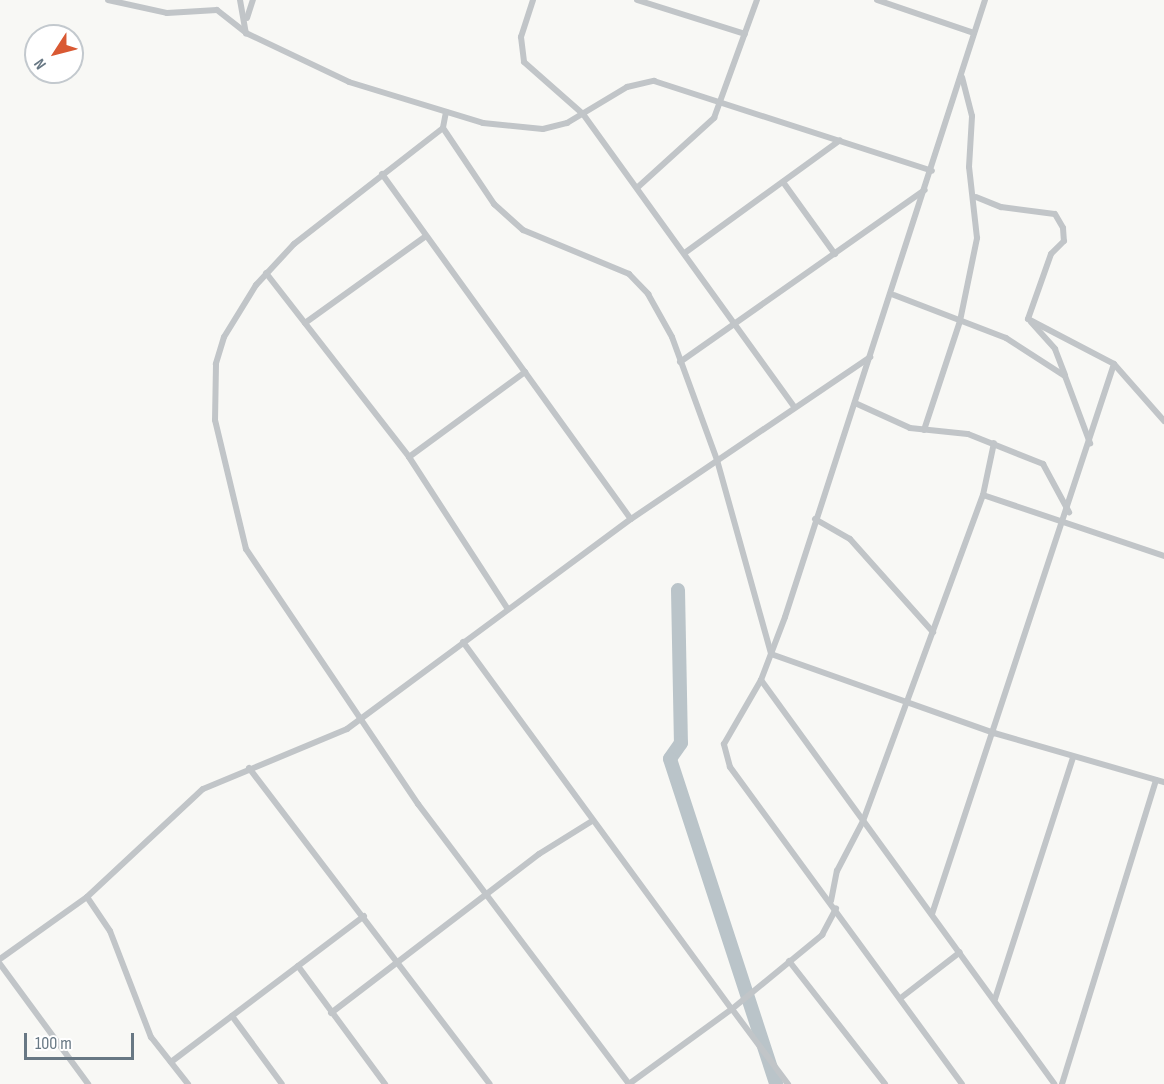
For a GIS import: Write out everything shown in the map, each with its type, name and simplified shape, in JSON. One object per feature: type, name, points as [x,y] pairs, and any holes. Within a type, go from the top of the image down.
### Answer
[{"type":"street","points":[[108,0],[167,13],[217,10],[246,33],[349,82],[446,112],[515,128],[543,129],[583,114],[639,82],[654,81],[722,101],[932,171]]},
{"type":"street","points":[[240,0],[246,18],[246,33]]},
{"type":"street","points":[[246,18],[253,0]]},
{"type":"street","points":[[533,0],[521,37],[524,62],[583,114],[686,252],[794,407]]},
{"type":"street","points":[[637,0],[745,33]]},
{"type":"street","points":[[638,187],[701,135],[722,101],[757,0]]},
{"type":"street","points":[[877,0],[974,33]]},
{"type":"street","points":[[962,1084],[902,997],[725,756],[724,744],[761,681],[771,654],[870,356],[894,295],[985,0]]},
{"type":"street","points":[[924,430],[960,321],[977,238],[976,197],[969,167],[972,116],[962,75]]},
{"type":"street","points":[[446,112],[443,128],[382,174],[266,273],[229,330],[216,364],[215,420],[227,482],[246,549],[418,804],[489,895],[629,1084],[732,1009],[822,935],[836,909]]},
{"type":"street","points":[[443,128],[494,204],[523,230],[630,274],[648,294],[680,362],[717,460],[771,654]]},
{"type":"street","points":[[686,252],[840,140]]},
{"type":"street","points":[[382,174],[631,519]]},
{"type":"street","points":[[783,182],[835,254]]},
{"type":"street","points":[[680,362],[925,190]]},
{"type":"street","points":[[976,197],[1001,207],[1055,214],[1063,228],[1064,241],[1051,254],[1028,319]]},
{"type":"street","points":[[304,323],[426,236]]},
{"type":"street","points":[[266,273],[409,457],[507,608]]},
{"type":"street","points":[[894,295],[1006,338],[1065,376]]},
{"type":"street","points":[[1028,319],[1114,364],[1164,421]]},
{"type":"street","points":[[1028,319],[1055,349],[1090,444]]},
{"type":"street","points":[[0,959],[87,897],[203,789],[362,718],[507,608],[631,519],[870,356]]},
{"type":"street","points":[[932,914],[1069,512],[1114,364]]},
{"type":"street","points":[[409,457],[525,372]]},
{"type":"street","points":[[855,404],[924,430],[994,443],[1043,464],[1069,512]]},
{"type":"street","points":[[831,902],[837,871],[863,821],[983,495],[994,443]]},
{"type":"street","points":[[983,495],[1164,556]]},
{"type":"street","points":[[815,519],[850,539],[933,632]]},
{"type":"street","points":[[463,642],[592,821],[788,1084]]},
{"type":"street","points":[[771,654],[994,733],[1073,758],[1164,782]]},
{"type":"street","points":[[761,681],[995,999],[1054,1084]]},
{"type":"street","points":[[995,999],[1073,758]]},
{"type":"street","points":[[249,768],[398,959],[490,1084]]},
{"type":"street","points":[[1062,1084],[1156,780]]},
{"type":"street","points":[[332,1013],[398,959],[592,821]]},
{"type":"street","points":[[87,897],[110,930],[150,1037],[188,1084]]},
{"type":"street","points":[[171,1062],[364,916]]},
{"type":"street","points":[[902,997],[960,952]]},
{"type":"street","points":[[789,961],[885,1084]]},
{"type":"street","points":[[0,964],[87,1084]]},
{"type":"street","points":[[298,966],[385,1084]]},
{"type":"street","points":[[232,1016],[282,1084]]},
{"type":"waterway","points":[[678,590],[681,743],[670,759],[776,1084]]}]
